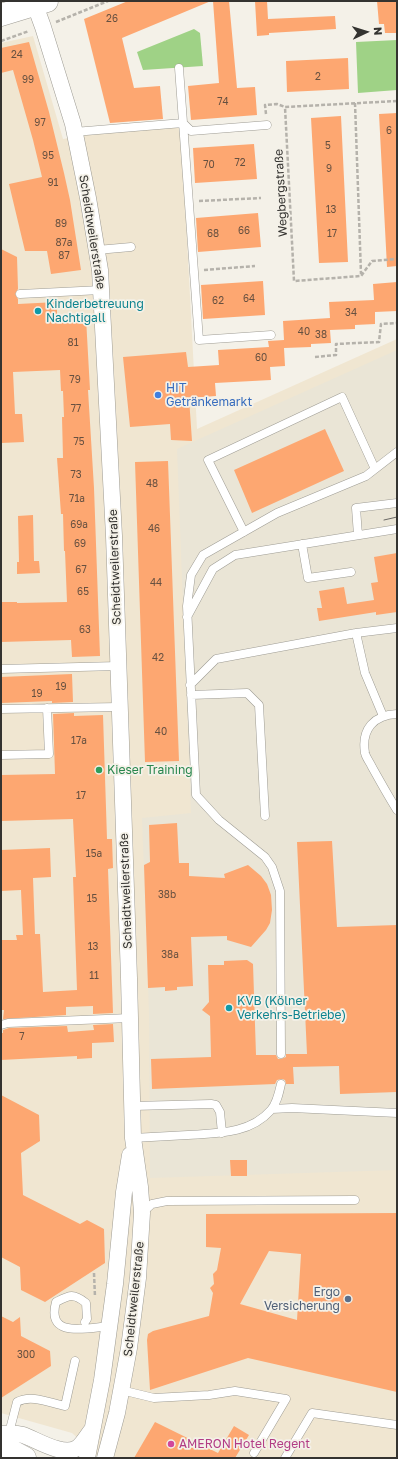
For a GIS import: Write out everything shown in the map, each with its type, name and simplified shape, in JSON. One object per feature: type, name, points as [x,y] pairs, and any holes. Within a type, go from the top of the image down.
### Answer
[{"type":"main road","points":[[1,14],[41,3]]},
{"type":"main road","points":[[4,1437],[25,1458]]},
{"type":"street","name":"Scheidtweilerstraße","points":[[41,3],[44,26],[74,132],[88,198],[100,270],[114,536],[133,1138],[142,1213],[138,1278],[130,1348],[117,1413],[105,1458]]},
{"type":"street","name":"Scheidtweilerstraße","points":[[87,1458],[102,1380],[124,1192],[133,1138]]},
{"type":"street","name":"Scheidtweilerstraße","points":[[4,1437],[22,1435],[61,1450],[68,1451],[78,1448],[92,1429]]},
{"type":"lane","points":[[179,68],[199,340],[271,335]]},
{"type":"lane","points":[[74,132],[183,123],[191,131],[267,125]]},
{"type":"lane","points":[[97,250],[131,247]]},
{"type":"lane","points":[[20,294],[101,290]]},
{"type":"lane","points":[[244,532],[208,460],[342,397],[375,469]]},
{"type":"lane","points":[[281,1054],[280,891],[277,879],[272,867],[265,857],[220,820],[196,795],[187,617],[191,575],[203,555],[277,513],[366,476],[397,452]]},
{"type":"lane","points":[[358,535],[356,508],[397,503]]},
{"type":"lane","points":[[187,617],[213,569],[235,555],[397,529]]},
{"type":"lane","points":[[302,544],[308,578],[351,572]]},
{"type":"lane","points":[[190,685],[216,658],[356,633],[397,628]]},
{"type":"lane","points":[[356,633],[365,673],[383,716]]},
{"type":"lane","points":[[1,669],[118,666]]},
{"type":"lane","points":[[191,695],[247,693],[259,705],[265,816]]},
{"type":"lane","points":[[1,709],[119,706]]},
{"type":"lane","points":[[1,755],[49,754],[47,708]]},
{"type":"lane","points":[[397,714],[383,716],[373,721],[367,730],[364,743],[365,754],[397,810]]},
{"type":"lane","points":[[1,1024],[130,1018]]},
{"type":"lane","points":[[133,1138],[232,1132],[261,1119],[272,1109],[278,1097],[281,1084]]},
{"type":"lane","points":[[132,1106],[216,1105],[220,1112],[222,1133]]},
{"type":"lane","points":[[272,1109],[397,1113]]},
{"type":"lane","points":[[142,1213],[152,1204],[168,1201],[355,1200]]},
{"type":"lane","points":[[85,1322],[87,1319],[86,1303],[77,1296],[68,1295],[56,1302],[54,1309],[56,1319],[61,1327],[66,1329],[77,1329],[109,1326]]},
{"type":"lane","points":[[4,1437],[17,1402],[30,1398],[65,1406],[75,1361]]},
{"type":"lane","points":[[122,1390],[154,1398],[209,1395],[235,1391],[286,1399],[254,1453]]},
{"type":"lane","points":[[285,1458],[312,1412],[397,1425]]},
{"type":"path","points":[[1,41],[108,1]]},
{"type":"path","points":[[266,105],[277,104],[285,107],[397,101]]},
{"type":"path","points":[[355,103],[361,276]]},
{"type":"path","name":"Wegbergstraße","points":[[285,107],[294,281],[361,276]]},
{"type":"path","points":[[189,202],[261,198]]},
{"type":"path","points":[[361,276],[372,260],[397,259]]},
{"type":"path","points":[[194,270],[255,266]]},
{"type":"path","points":[[315,357],[336,356],[336,344],[379,342],[381,324],[397,323]]},
{"type":"path","points":[[94,1273],[96,1300]]},
{"type":"shaded area","points":[[33,36],[63,139],[87,135],[181,126],[197,429],[397,339],[397,1458],[99,1458],[72,1433],[1,1413],[1,43]]},
{"type":"shaded area","points":[[397,350],[397,1170],[150,1178],[149,1013],[142,818],[191,813],[177,449]]},
{"type":"green space","points":[[194,29],[200,33],[203,66],[143,70],[137,52]]},
{"type":"green space","points":[[397,40],[397,90],[358,93],[356,42]]},
{"type":"building","points":[[128,1],[211,1],[122,38],[134,88],[160,86],[163,119],[110,123],[84,19]]},
{"type":"building","points":[[213,1],[229,1],[237,88],[255,87],[257,115],[191,120],[188,86],[219,83]]},
{"type":"building","points":[[255,1],[267,1],[268,19],[335,16],[336,29],[269,33],[269,35],[257,36]]},
{"type":"building","points":[[377,1],[397,1],[397,33],[385,33],[384,24],[379,24]]},
{"type":"building","points":[[29,42],[49,112],[64,173],[70,200],[81,270],[51,274],[47,251],[25,251],[9,184],[42,177],[13,70],[1,73],[1,48]]},
{"type":"building","points":[[348,58],[349,89],[287,92],[286,61]]},
{"type":"building","points":[[397,113],[397,266],[387,267],[379,114]]},
{"type":"building","points":[[341,116],[348,262],[319,263],[311,118]]},
{"type":"building","points":[[254,144],[257,179],[195,183],[193,148]]},
{"type":"building","points":[[258,213],[261,247],[198,252],[196,218]]},
{"type":"building","points":[[1,249],[17,257],[18,289],[15,294],[18,299],[18,304],[57,302],[57,319],[86,318],[100,656],[72,657],[71,640],[1,642],[1,602],[67,602],[63,514],[61,514],[57,458],[63,458],[62,417],[64,417],[63,391],[61,391],[60,370],[13,372],[15,414],[22,414],[24,442],[1,443]]},
{"type":"building","points":[[263,281],[265,315],[203,319],[201,285]]},
{"type":"building","points":[[397,282],[397,311],[375,312],[375,324],[355,325],[355,329],[330,330],[331,343],[311,344],[311,347],[284,348],[285,366],[270,367],[271,380],[215,383],[216,396],[189,398],[192,441],[171,440],[170,424],[130,427],[123,357],[186,352],[188,367],[219,365],[218,350],[269,347],[268,341],[284,340],[283,321],[330,318],[329,302],[374,300],[373,284]]},
{"type":"building","points":[[325,429],[344,471],[252,513],[234,470]]},
{"type":"building","points":[[168,461],[179,761],[145,762],[135,462]]},
{"type":"building","points":[[33,515],[34,561],[39,561],[40,573],[17,574],[17,562],[19,562],[18,516]]},
{"type":"building","points":[[397,553],[397,612],[376,615],[376,612],[319,621],[317,608],[322,608],[319,591],[344,587],[347,604],[374,600],[371,583],[378,582],[374,557]]},
{"type":"building","points":[[72,674],[73,702],[52,703],[52,701],[1,703],[1,677]]},
{"type":"building","points":[[74,713],[74,716],[103,715],[107,839],[112,839],[113,868],[108,869],[113,1013],[93,1014],[93,1006],[66,1007],[66,1015],[3,1019],[4,1010],[1,1010],[1,940],[17,940],[16,935],[23,935],[21,890],[1,891],[1,850],[50,848],[51,877],[33,878],[35,934],[40,934],[43,992],[77,990],[73,877],[76,877],[73,819],[1,821],[1,775],[55,774],[53,714]]},
{"type":"building","points":[[177,823],[179,863],[189,863],[189,876],[225,878],[224,874],[248,865],[261,876],[267,884],[271,895],[272,910],[270,923],[266,930],[251,947],[227,940],[227,936],[191,937],[193,986],[177,987],[177,990],[165,991],[165,987],[148,988],[144,865],[150,862],[149,825]]},
{"type":"building","points":[[332,841],[337,927],[397,925],[397,1092],[340,1094],[339,1066],[293,1067],[294,1084],[286,1084],[285,1080],[282,1079],[277,1080],[275,1084],[152,1089],[151,1059],[211,1057],[210,1016],[202,1010],[209,1002],[208,965],[224,965],[224,961],[247,960],[253,964],[256,1055],[276,1055],[278,1059],[281,1059],[286,1057],[286,1054],[307,1054],[297,842]]},
{"type":"building","points":[[113,1024],[114,1042],[92,1043],[92,1058],[77,1059],[77,1056],[1,1060],[1,1033],[3,1033],[3,1030],[9,1028],[67,1026],[68,1032],[94,1030],[93,1025]]},
{"type":"building","points":[[1,1095],[39,1115],[40,1141],[21,1153],[23,1195],[80,1224],[87,1220],[104,1229],[105,1263],[45,1302],[21,1290],[20,1267],[1,1257]]},
{"type":"building","points":[[230,1160],[247,1160],[247,1176],[231,1176]]},
{"type":"building","name":"Ergo Versicherung","points":[[397,1213],[397,1392],[248,1358],[150,1390],[147,1340],[148,1334],[153,1331],[209,1316],[213,1293],[210,1288],[214,1284],[213,1274],[217,1270],[221,1248],[206,1247],[206,1214]],"holes":[[[269,1251],[301,1254],[297,1320],[240,1304]]]},
{"type":"building","points":[[1,1316],[13,1322],[20,1317],[21,1336],[50,1351],[51,1366],[1,1398]]},
{"type":"building","name":"AMERON Hotel Regent","points":[[155,1422],[218,1453],[234,1426],[249,1435],[235,1458],[134,1458]]},
{"type":"tram line","points":[[384,520],[397,517]]},
{"type":"place","name":"Kinderbetreuung Nachtigall","points":[[38,311]]},
{"type":"place","name":"HIT Getränkemarkt","points":[[158,395]]},
{"type":"place","name":"Kieser Training","points":[[99,770]]},
{"type":"place","name":"KVB (Kölner Verkehrs-Betriebe)","points":[[229,1008]]},
{"type":"place","name":"Ergo Versicherung","points":[[348,1299]]},
{"type":"place","name":"AMERON Hotel Regent","points":[[171,1444]]}]
